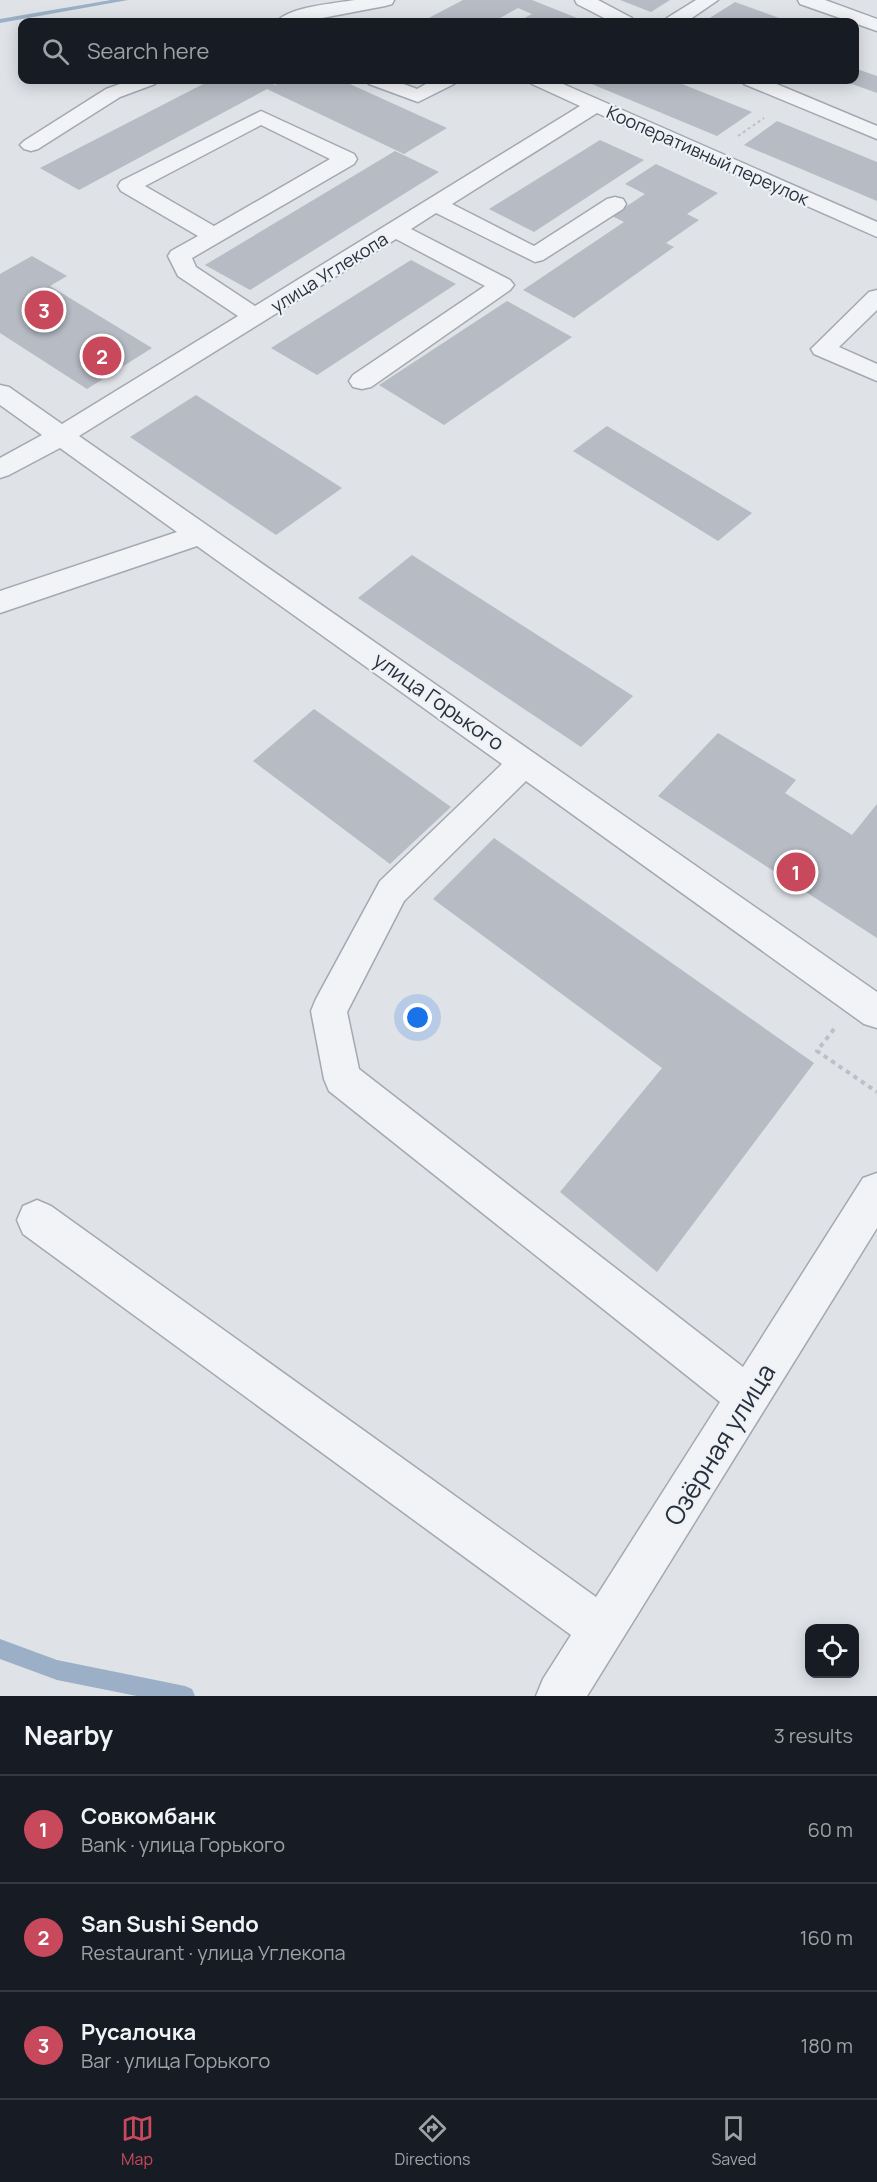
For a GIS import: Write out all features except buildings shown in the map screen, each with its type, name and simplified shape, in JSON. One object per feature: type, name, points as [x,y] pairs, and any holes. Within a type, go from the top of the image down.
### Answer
[{"type":"street","points":[[295,18],[385,0]]},
{"type":"street","points":[[584,0],[618,18]]},
{"type":"street","points":[[680,18],[709,0]]},
{"type":"street","points":[[813,1],[858,18]]},
{"type":"street","points":[[859,18],[877,25]]},
{"type":"street","points":[[32,145],[113,93],[137,84]]},
{"type":"street","points":[[386,84],[418,96],[440,84]]},
{"type":"street","name":"Кооперативный переулок","points":[[548,84],[877,230]]},
{"type":"street","points":[[761,84],[877,133]]},
{"type":"street","name":"улица Углекопа","points":[[0,469],[61,436],[256,317],[596,105]]},
{"type":"street","points":[[215,236],[129,186],[261,117],[346,159],[215,236],[179,256],[186,271],[256,317]]},
{"type":"street","points":[[437,205],[535,255],[615,204]]},
{"type":"street","points":[[362,381],[502,285],[396,230]]},
{"type":"street","points":[[877,297],[823,349],[877,373]]},
{"type":"street","name":"улица Горького","points":[[0,393],[877,1012]]},
{"type":"street","points":[[0,602],[202,534]]},
{"type":"street","points":[[525,762],[392,891],[328,1011],[342,1079],[749,1398]]},
{"type":"street","name":"Озёрная улица","points":[[560,1696],[877,1191]]},
{"type":"street","points":[[37,1220],[602,1629]]},
{"type":"waterway","points":[[0,21],[124,0]]},
{"type":"waterway","points":[[0,1649],[57,1670],[185,1696]]},
{"type":"place","name":"Русалочка","points":[[44,310]]},
{"type":"place","name":"San Sushi Sendo","points":[[102,356]]},
{"type":"place","name":"Совкомбанк","points":[[796,872]]}]
